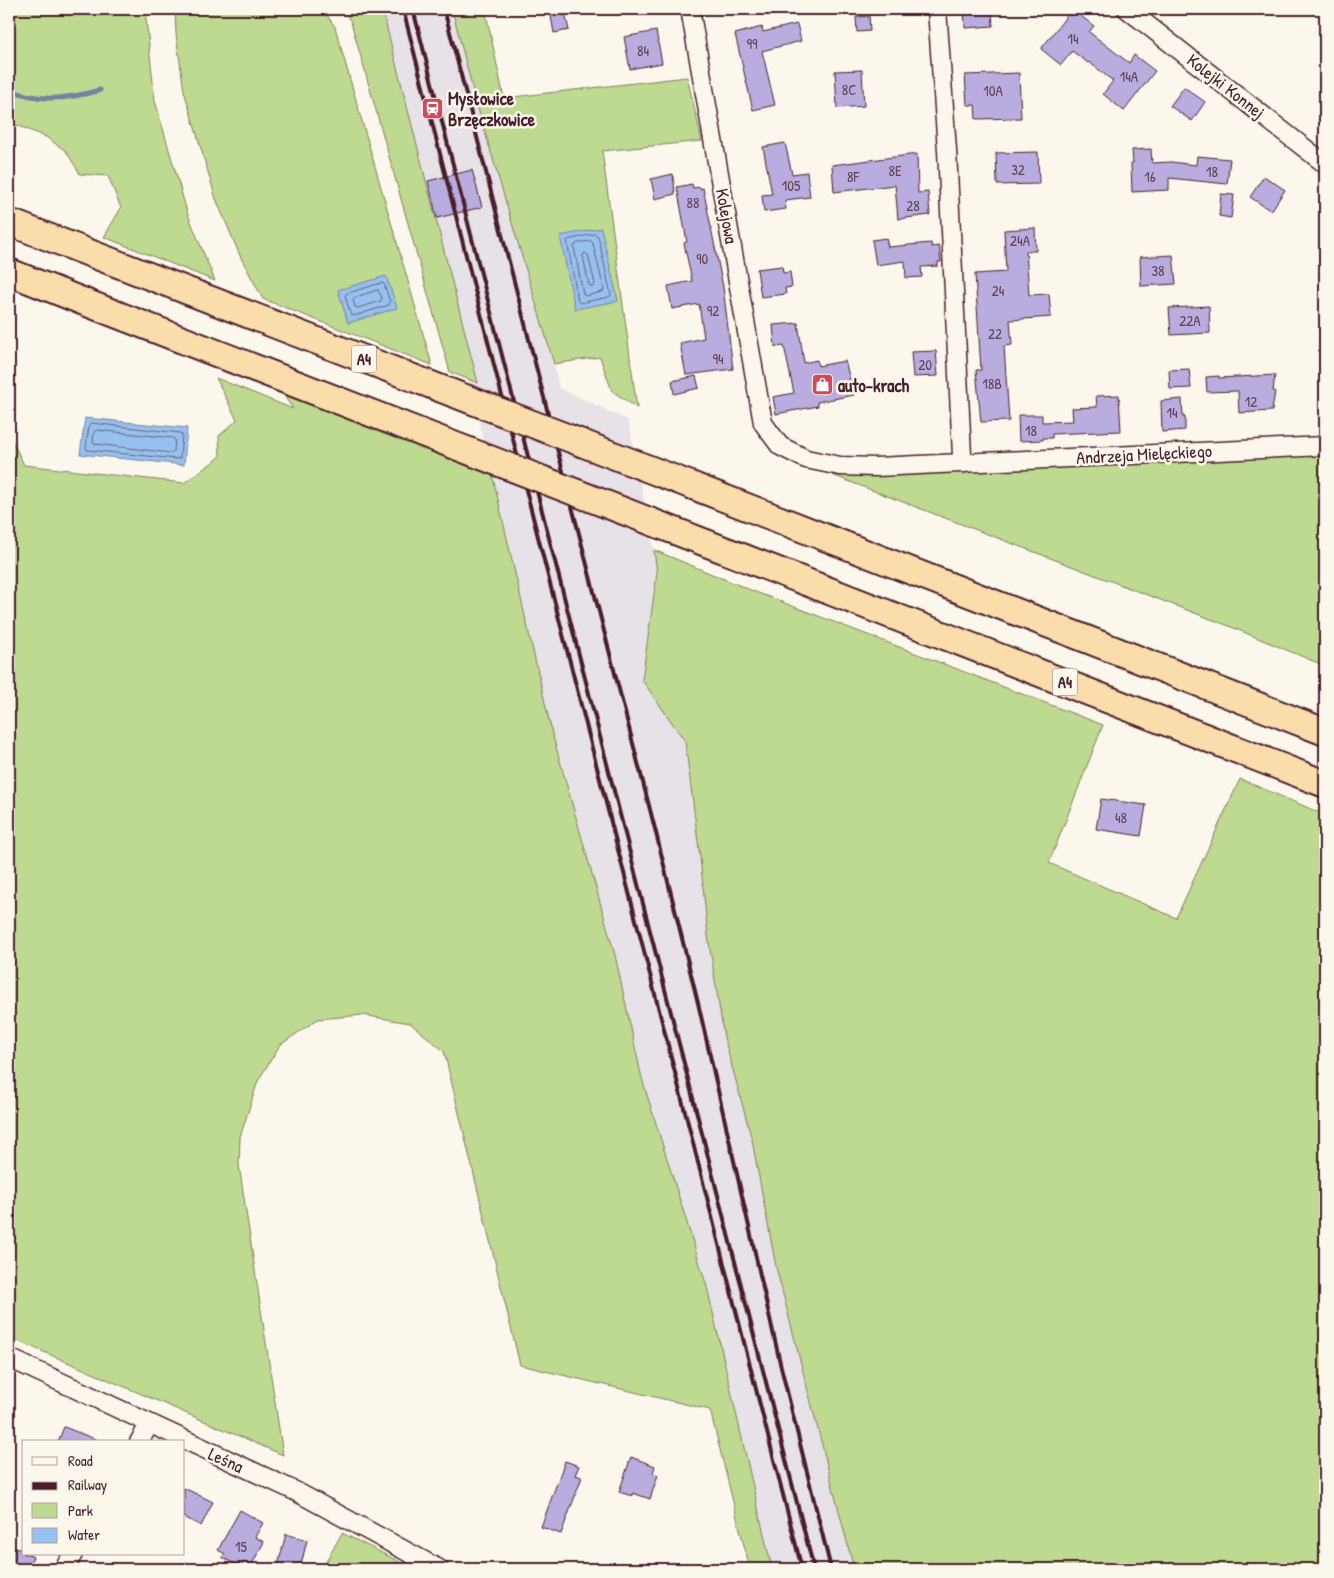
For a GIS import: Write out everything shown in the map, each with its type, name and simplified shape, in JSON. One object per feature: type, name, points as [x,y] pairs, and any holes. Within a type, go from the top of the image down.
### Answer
[{"type":"highway","name":"A4","points":[[9,222],[1325,732]]},
{"type":"highway","name":"A4","points":[[9,272],[1325,784]]},
{"type":"street","name":"Kolejowa","points":[[690,9],[763,423]]},
{"type":"street","points":[[937,9],[947,150],[962,455],[964,463]]},
{"type":"street","name":"Kolejki Konnej","points":[[1127,9],[1325,164]]},
{"type":"street","name":"Andrzeja Mielęckiego","points":[[763,423],[780,446],[806,459],[840,466],[876,467],[1325,446]]},
{"type":"street","name":"Leśna","points":[[9,1358],[184,1440]]},
{"type":"street","points":[[140,1440],[149,1424]]},
{"type":"street","name":"Leśna","points":[[185,1440],[296,1491],[439,1569]]},
{"type":"street","points":[[64,1569],[72,1556]]},
{"type":"shaded area","points":[[381,9],[464,9],[539,291],[559,388],[628,420],[657,573],[642,680],[685,741],[708,936],[724,1037],[752,1140],[776,1267],[854,1569],[772,1569],[707,1287],[642,1079],[615,955],[552,733],[496,488],[465,367]]},
{"type":"green space","points":[[9,9],[145,9],[155,101],[187,212],[215,281],[104,237],[121,208],[108,176],[80,174],[66,151],[46,137],[9,122]]},
{"type":"green space","points":[[175,9],[323,9],[335,27],[432,365],[263,299],[241,258],[216,199],[184,91],[176,34]]},
{"type":"green space","points":[[343,9],[382,9],[478,383],[450,372],[351,22]]},
{"type":"green space","points":[[452,9],[485,9],[504,98],[687,77],[702,141],[602,151],[637,408],[612,391],[600,357],[554,364],[476,102]]},
{"type":"green space","points":[[216,378],[293,409],[278,387],[491,469],[552,733],[615,955],[642,1079],[707,1287],[772,1569],[750,1569],[710,1410],[520,1365],[444,1051],[410,1023],[362,1015],[318,1019],[280,1045],[258,1081],[240,1137],[239,1165],[283,1455],[9,1337],[9,434],[24,465],[184,483],[220,457],[219,436],[237,420]]},
{"type":"green space","points":[[1325,453],[1325,666],[1229,626],[832,475]]},
{"type":"green space","points":[[654,550],[753,591],[1103,725],[1049,863],[1176,918],[1240,779],[1325,815],[1325,1569],[854,1569],[776,1267],[752,1140],[724,1037],[708,936],[685,741],[642,680],[657,573]]},
{"type":"green space","points":[[342,1533],[414,1569],[322,1569]]},
{"type":"water","points":[[601,228],[618,301],[575,309],[560,236]]},
{"type":"water","points":[[386,276],[397,308],[348,323],[338,290]]},
{"type":"water","points":[[85,418],[187,428],[184,465],[80,454]]},
{"type":"building","points":[[964,9],[992,9],[993,26],[965,28]]},
{"type":"building","points":[[1072,9],[1094,26],[1089,32],[1129,63],[1134,55],[1155,71],[1124,111],[1103,94],[1113,81],[1089,62],[1072,51],[1061,65],[1041,49]]},
{"type":"building","points":[[565,13],[569,30],[554,33],[551,16]]},
{"type":"building","points":[[869,16],[870,31],[857,32],[856,17]]},
{"type":"building","points":[[797,24],[801,41],[762,51],[775,105],[753,110],[735,34],[762,27],[763,32]]},
{"type":"building","points":[[656,31],[662,63],[630,69],[624,37]]},
{"type":"building","points":[[862,70],[864,106],[837,108],[835,71]]},
{"type":"building","points":[[1019,73],[1021,118],[976,119],[975,105],[967,105],[965,75]]},
{"type":"building","points":[[1184,87],[1205,102],[1192,121],[1170,106]]},
{"type":"building","points":[[785,143],[792,174],[807,172],[810,197],[785,200],[786,209],[764,212],[762,195],[772,194],[763,147]]},
{"type":"building","points":[[1151,149],[1152,163],[1171,162],[1196,165],[1197,156],[1230,159],[1227,184],[1169,178],[1169,190],[1132,192],[1132,150]]},
{"type":"building","points":[[1038,152],[1039,184],[997,185],[996,153]]},
{"type":"building","points":[[917,154],[918,193],[928,192],[930,215],[898,219],[895,185],[834,192],[832,165]]},
{"type":"building","points":[[472,170],[482,207],[437,218],[428,181]]},
{"type":"building","points":[[673,174],[675,194],[655,199],[651,179]]},
{"type":"building","points":[[1264,176],[1285,190],[1271,211],[1250,197]]},
{"type":"building","points":[[692,184],[693,188],[703,188],[723,287],[733,369],[686,375],[680,343],[704,338],[699,304],[672,309],[668,286],[692,281],[684,243],[687,242],[677,187]]},
{"type":"building","points":[[1221,194],[1234,195],[1231,218],[1219,216]]},
{"type":"building","points":[[1035,228],[1036,251],[1026,251],[1029,295],[1049,294],[1051,317],[1010,320],[1012,345],[1004,346],[1009,421],[981,422],[976,370],[981,370],[975,274],[1006,272],[1004,230]]},
{"type":"building","points":[[886,238],[888,247],[931,243],[932,247],[939,246],[941,262],[938,262],[938,266],[921,267],[922,277],[906,278],[905,261],[876,265],[872,240]]},
{"type":"building","points":[[1173,255],[1176,284],[1141,286],[1140,257]]},
{"type":"building","points":[[782,266],[783,273],[790,272],[792,287],[785,288],[786,294],[761,297],[757,269]]},
{"type":"building","points":[[1209,306],[1210,333],[1171,335],[1169,308]]},
{"type":"building","name":"auto-krach","points":[[798,323],[804,363],[817,360],[818,366],[845,361],[854,395],[817,402],[818,406],[776,414],[773,397],[794,393],[784,346],[775,347],[773,325]]},
{"type":"building","points":[[936,351],[938,376],[913,377],[911,352]]},
{"type":"building","points":[[1189,369],[1191,388],[1170,389],[1169,370]]},
{"type":"building","points":[[1275,375],[1272,411],[1239,413],[1238,391],[1207,392],[1206,377]]},
{"type":"building","points":[[696,376],[699,388],[674,394],[672,381]]},
{"type":"building","points":[[1119,395],[1121,431],[1052,434],[1052,438],[1043,438],[1043,440],[1019,441],[1018,415],[1042,415],[1042,422],[1073,421],[1072,408],[1097,407],[1096,396]]},
{"type":"building","points":[[1182,399],[1185,430],[1162,432],[1161,401]]},
{"type":"building","points":[[1101,799],[1146,805],[1141,836],[1096,829]]},
{"type":"building","points":[[64,1427],[97,1440],[59,1440]]},
{"type":"building","points":[[631,1457],[655,1466],[653,1473],[658,1475],[650,1499],[633,1493],[632,1496],[619,1492]]},
{"type":"building","points":[[565,1461],[579,1466],[575,1475],[582,1477],[561,1534],[541,1527]]},
{"type":"building","points":[[185,1488],[213,1502],[201,1526],[185,1518]]},
{"type":"building","points":[[240,1510],[263,1523],[255,1537],[264,1542],[251,1566],[244,1562],[241,1567],[223,1558],[225,1554],[218,1550]]},
{"type":"building","points":[[286,1534],[307,1540],[300,1569],[277,1569]]},
{"type":"building","points":[[9,1543],[22,1551],[22,1556],[33,1557],[26,1569],[9,1569]]},
{"type":"waterway","points":[[9,89],[43,98],[77,96],[100,90]]},
{"type":"railway","points":[[403,9],[802,1569]]},
{"type":"railway","points":[[413,9],[814,1569]]},
{"type":"railway","points":[[444,9],[655,829],[698,1003],[781,1367],[831,1569]]},
{"type":"place","name":"Mysłowice Brzęczkowice","points":[[432,108]]},
{"type":"place","name":"auto-krach","points":[[822,385]]}]
